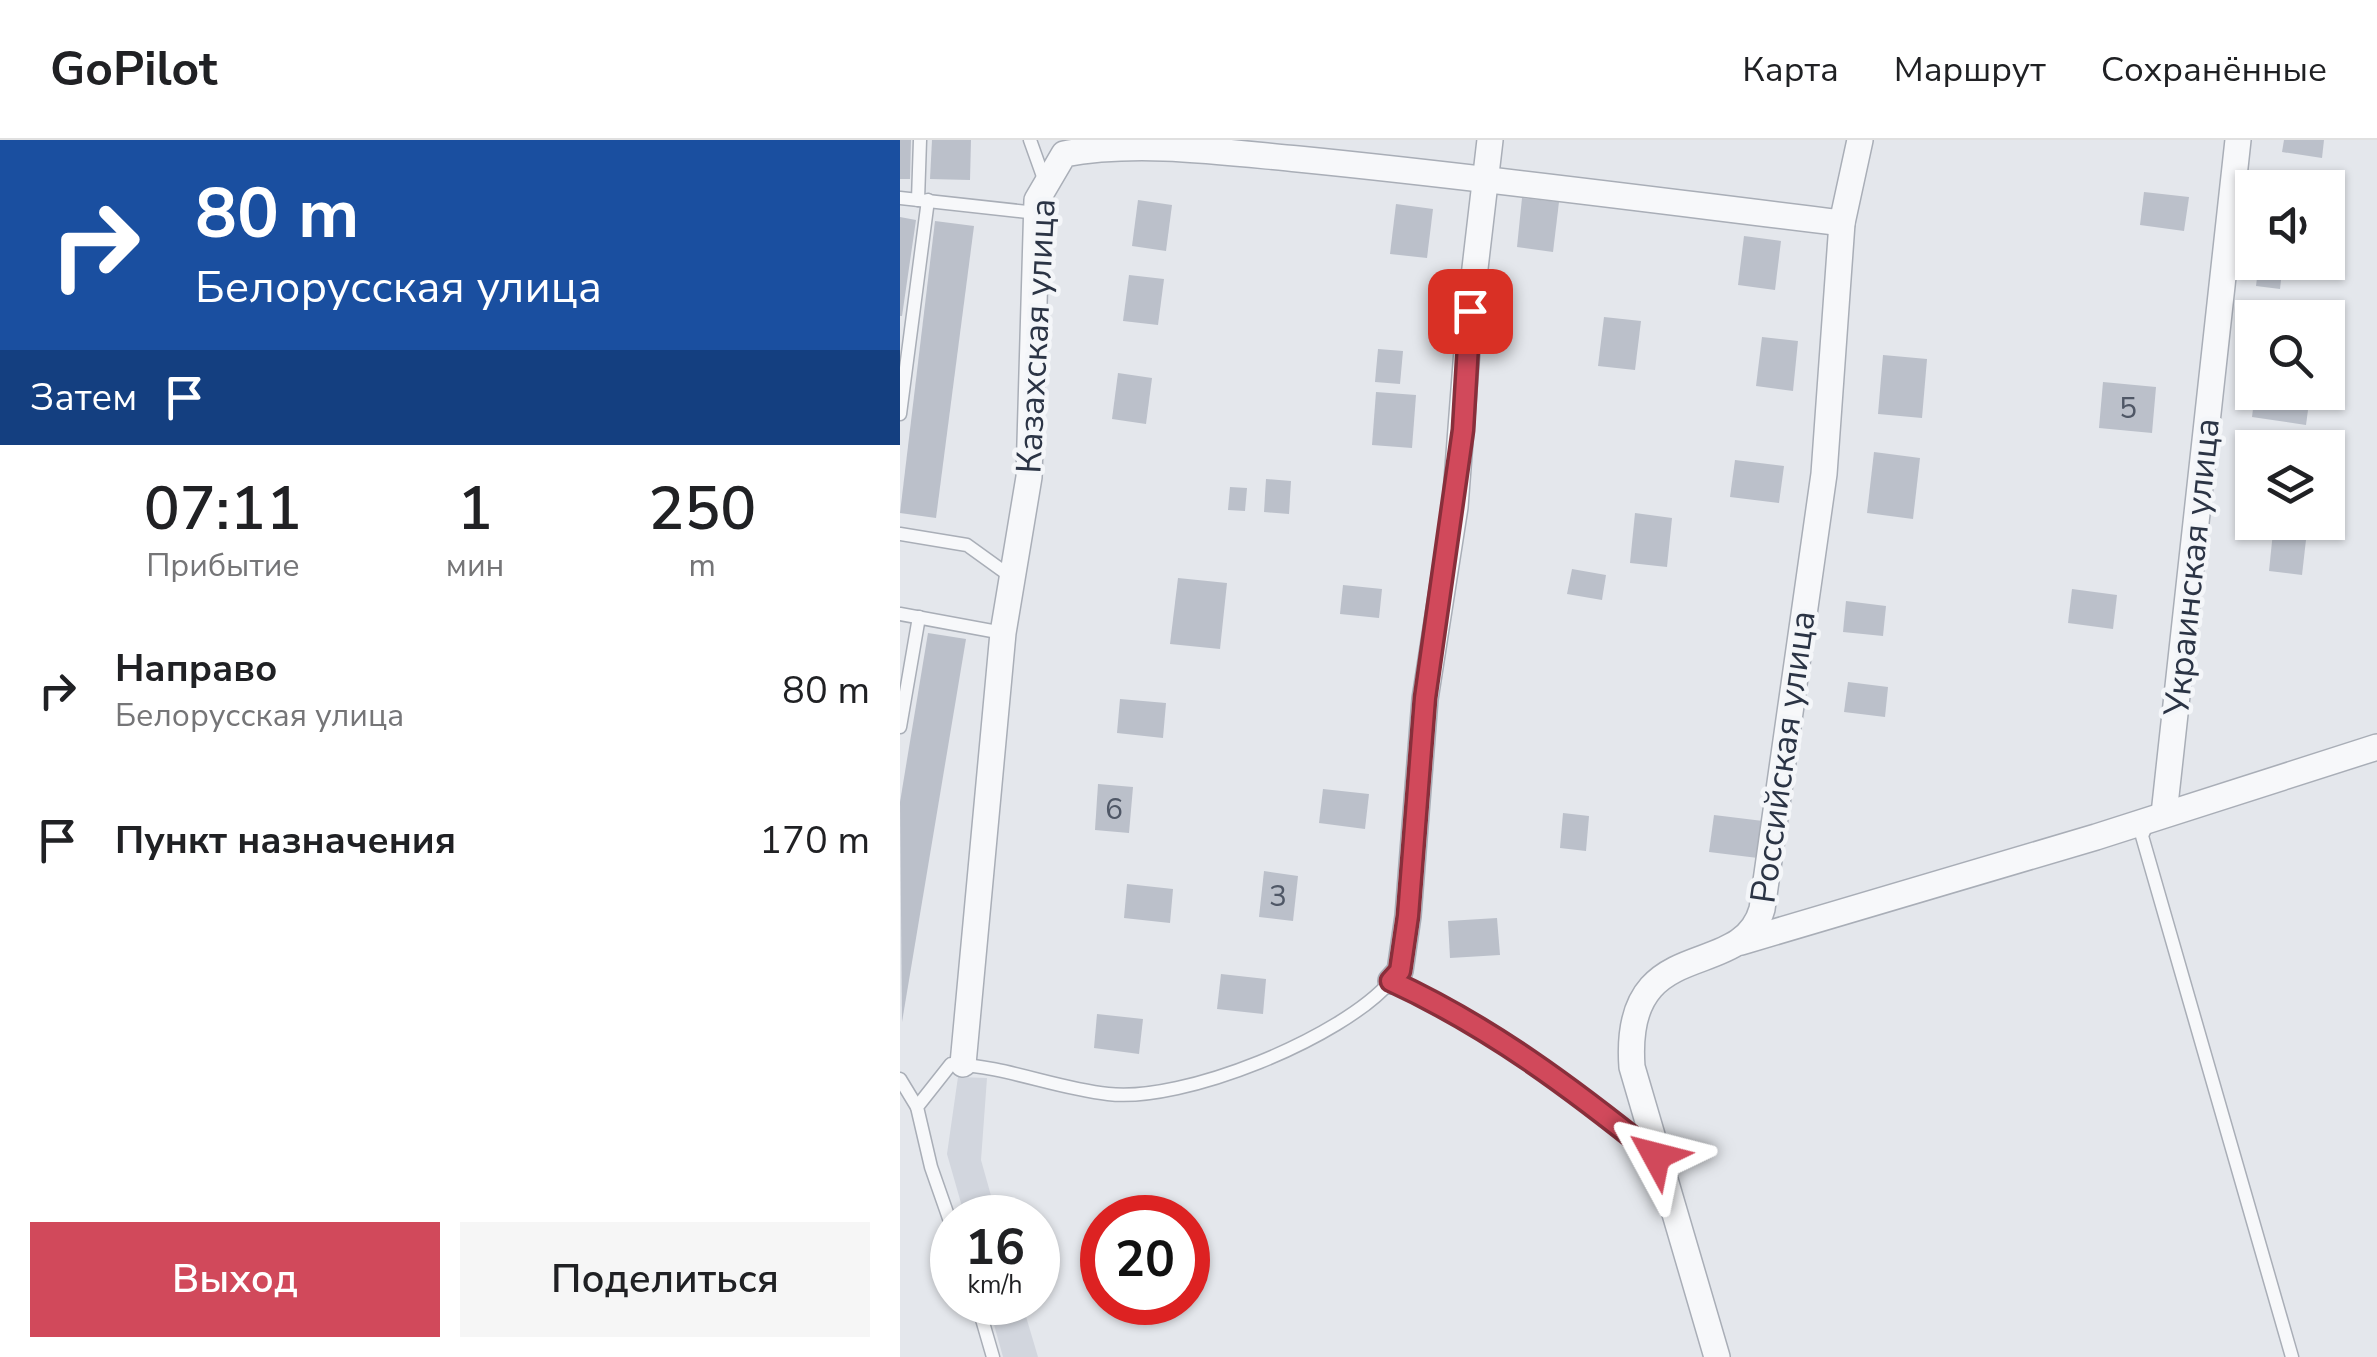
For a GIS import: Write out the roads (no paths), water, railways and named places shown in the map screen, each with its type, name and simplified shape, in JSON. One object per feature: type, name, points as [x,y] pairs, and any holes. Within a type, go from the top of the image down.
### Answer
[{"type":"street","points":[[1391,981],[1400,971],[1408,916],[1425,698],[1455,508],[1470,311],[1490,140]]},
{"type":"street","name":"Российская улица","points":[[1717,1357],[1632,1067],[1632,1028],[1640,1002],[1668,972],[1741,942],[1754,930],[1762,909],[1824,474],[1842,222],[1860,140]]},
{"type":"street","name":"Украинская улица","points":[[2159,816],[2238,140]]},
{"type":"street","name":"Казахская улица","points":[[963,1064],[1003,633],[1029,477],[1036,212],[1044,182],[1064,154],[1100,143],[1488,178],[1842,222]]},
{"type":"street","points":[[1741,942],[2377,747]]},
{"type":"lane","points":[[900,414],[923,200],[920,140]]},
{"type":"lane","points":[[1030,140],[1044,182]]},
{"type":"lane","points":[[900,198],[1036,212]]},
{"type":"lane","points":[[900,534],[967,545],[1010,576]]},
{"type":"lane","points":[[900,614],[1003,633]]},
{"type":"lane","points":[[900,727],[920,618]]},
{"type":"lane","points":[[2159,816],[2146,824],[2142,836],[2292,1357]]},
{"type":"lane","points":[[917,1106],[938,1075],[951,1064],[988,1065],[1108,1094],[1140,1096],[1184,1089],[1292,1046],[1379,996],[1391,981],[1486,1032],[1570,1087],[1656,1156]]},
{"type":"lane","points":[[900,1079],[917,1106],[941,1195]]},
{"type":"lane","points":[[984,1325],[994,1357]]}]
